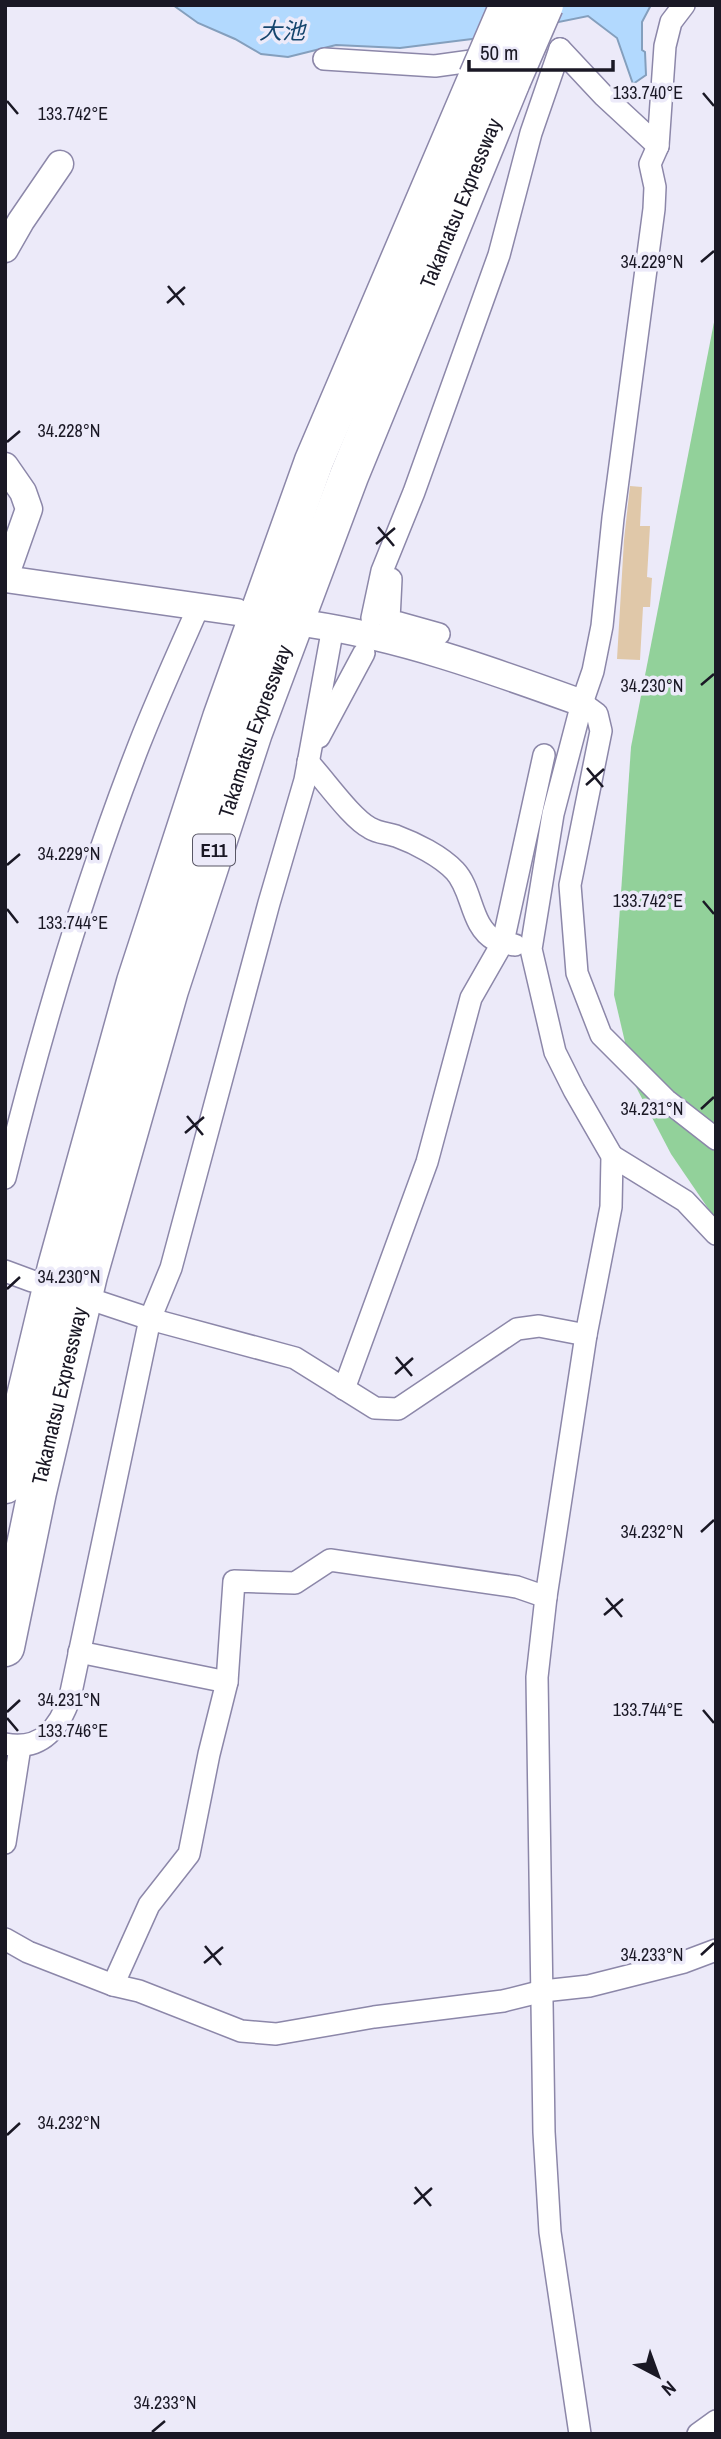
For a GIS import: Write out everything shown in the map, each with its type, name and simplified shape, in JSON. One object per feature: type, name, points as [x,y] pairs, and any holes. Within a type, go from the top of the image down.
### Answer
[{"type":"highway","name":"Takamatsu Expressway","points":[[5,1647],[37,1492],[88,1275],[169,990],[253,732],[495,79],[509,5]]},
{"type":"highway","name":"Takamatsu Expressway","points":[[5,1484],[57,1266],[136,982],[222,718],[314,461],[495,79],[544,5]]},
{"type":"street","points":[[684,5],[671,22],[664,46],[658,146],[650,164],[655,187],[654,209],[602,626],[593,671],[553,814],[531,949],[555,1052],[612,1156],[685,1201],[716,1234]]},
{"type":"street","points":[[560,49],[604,96],[658,146]]},
{"type":"street","points":[[324,59],[435,66],[560,49]]},
{"type":"street","points":[[372,618],[382,571],[414,492],[499,255],[531,133],[560,49]]},
{"type":"street","points":[[5,249],[60,164]]},
{"type":"street","points":[[5,466],[23,492],[29,509],[5,578],[198,608],[237,611]]},
{"type":"street","points":[[387,558],[391,568],[389,620],[439,634]]},
{"type":"street","points":[[5,1178],[26,1091],[84,900],[139,744],[198,608]]},
{"type":"street","points":[[5,1843],[13,1745],[36,1744],[46,1737],[59,1721],[70,1697],[150,1319],[171,1268],[309,758],[321,626],[378,637],[453,659],[582,703],[597,714],[601,731],[570,885],[577,973],[601,1035],[666,1100],[716,1139]]},
{"type":"street","points":[[309,758],[365,653]]},
{"type":"street","points":[[344,1389],[427,1162],[471,998],[503,942],[544,755]]},
{"type":"street","points":[[309,758],[360,822],[372,830],[421,848],[455,870],[485,932],[495,940],[531,949]]},
{"type":"street","points":[[580,2434],[550,2232],[544,2133],[537,1677],[546,1597],[586,1335],[611,1207],[612,1156]]},
{"type":"street","points":[[5,1271],[32,1281]]},
{"type":"street","points":[[99,1302],[150,1319],[295,1358],[375,1408],[398,1409],[517,1329],[539,1326],[586,1335]]},
{"type":"street","points":[[113,1985],[149,1905],[189,1854],[227,1682],[233,1581],[295,1583],[330,1560],[517,1587],[546,1597]]},
{"type":"street","points":[[79,1652],[227,1682]]},
{"type":"street","points":[[5,1939],[28,1952],[241,2031],[276,2034],[589,1986],[684,1962],[716,1950]]},
{"type":"street","points":[[698,2434],[716,2421]]},
{"type":"green space","points":[[716,312],[716,1220],[671,1154],[635,1085],[614,995],[631,747]]},
{"type":"water","name":"大池","points":[[173,5],[651,5],[642,22],[642,50],[645,52],[646,75],[633,84],[617,38],[588,16],[480,38],[400,48],[336,45],[288,57],[261,54],[198,23]]},
{"type":"building","points":[[630,486],[642,487],[640,526],[650,526],[647,577],[652,578],[650,607],[643,607],[640,660],[617,659]]}]
